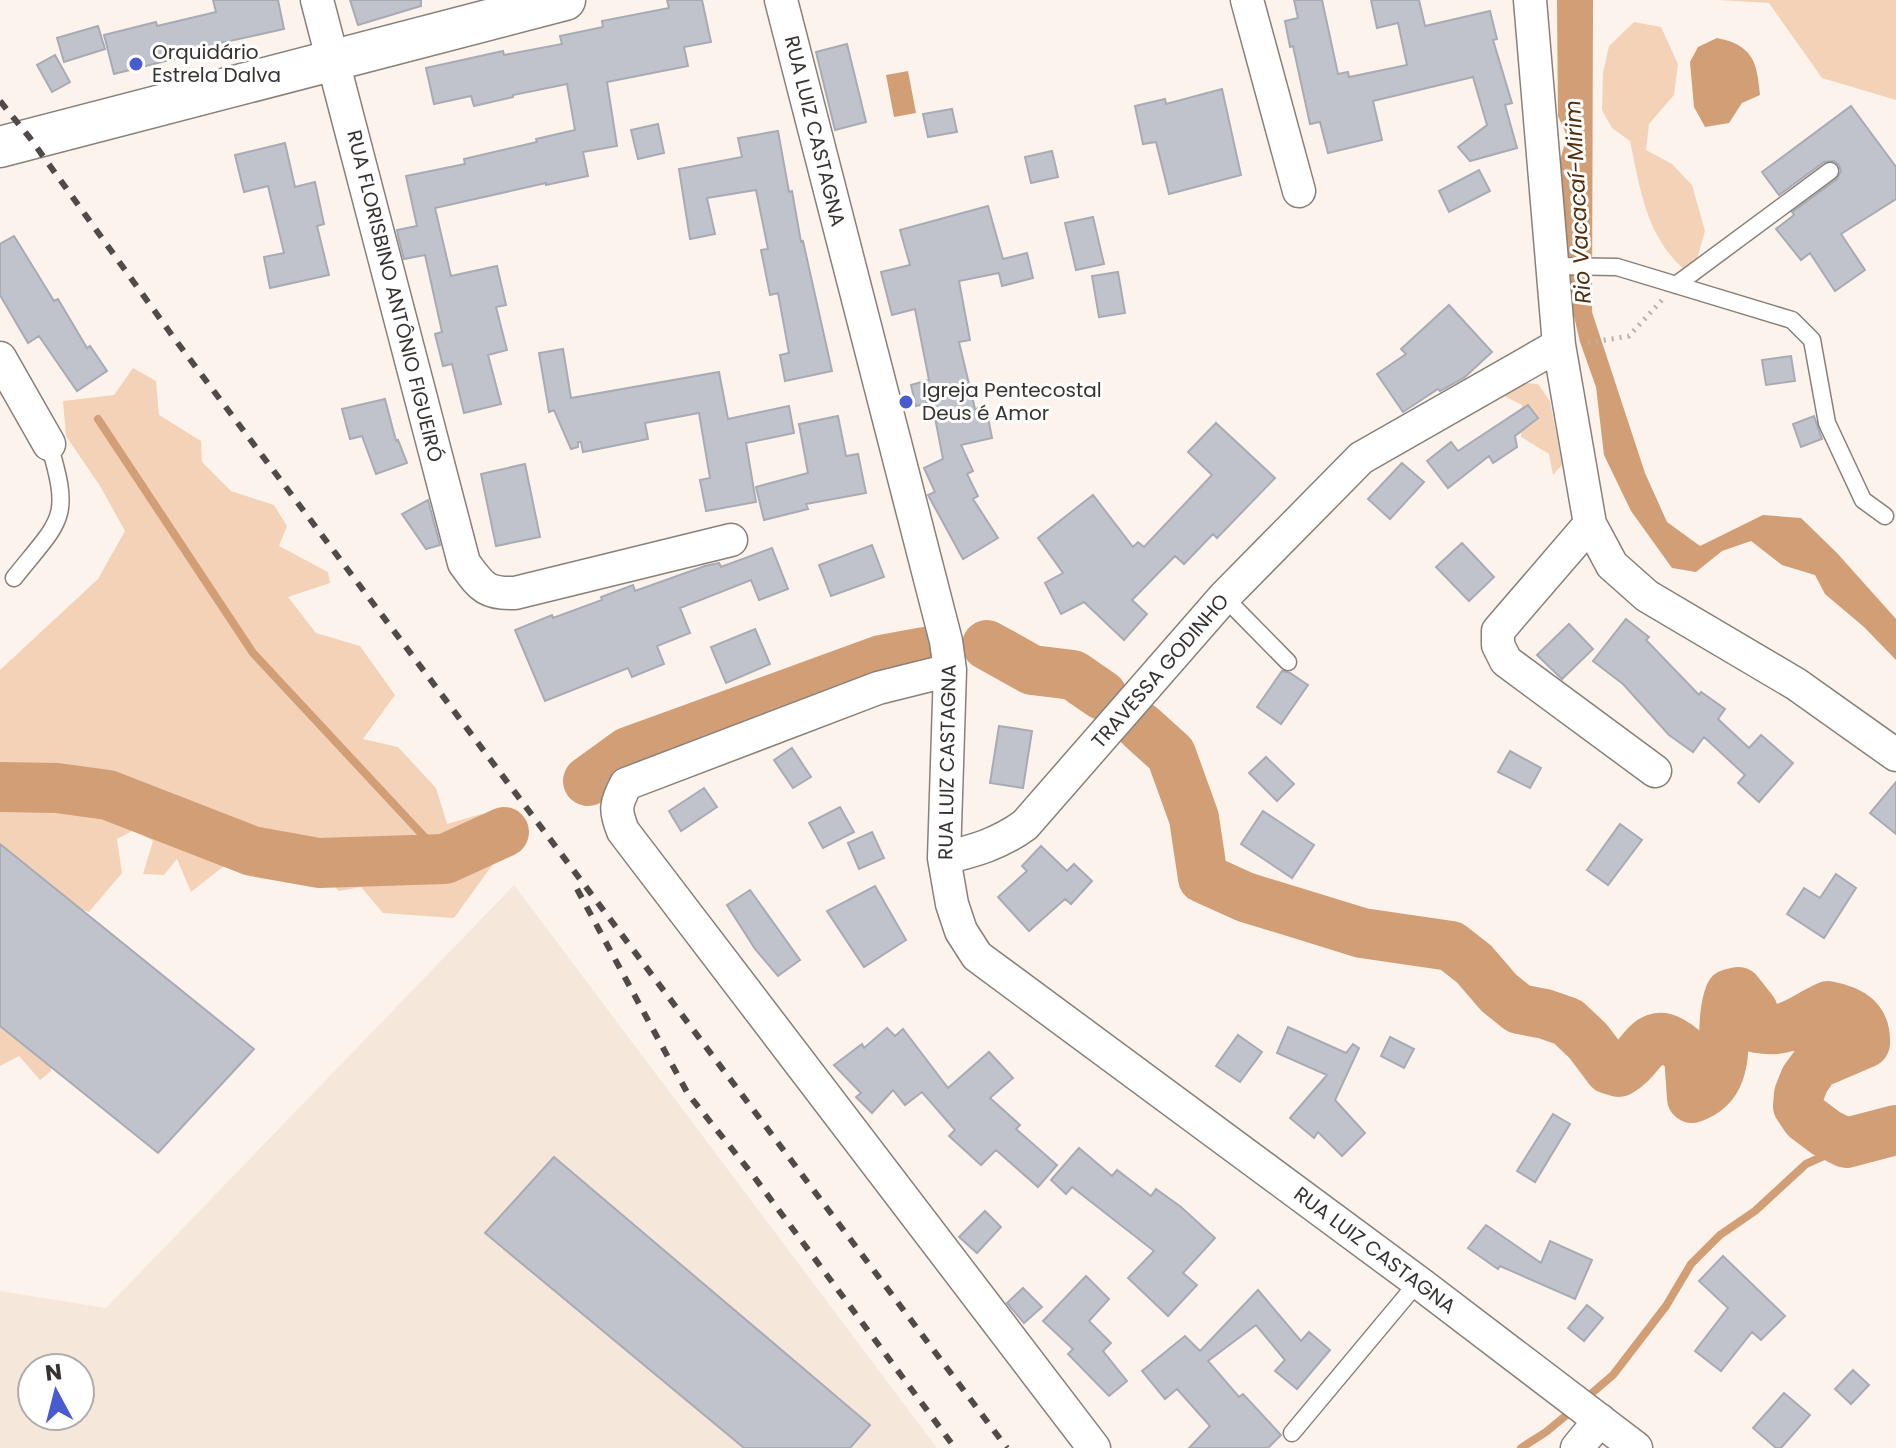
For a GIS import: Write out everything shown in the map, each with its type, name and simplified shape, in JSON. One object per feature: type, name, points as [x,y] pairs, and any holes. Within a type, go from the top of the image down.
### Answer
[{"type":"street","name":"RUA FLORISBINO ANTÔNIO FIGUEIRÓ","points":[[317,0],[464,563],[482,587],[497,594],[515,593],[731,540]]},
{"type":"street","points":[[0,147],[565,0]]},
{"type":"street","name":"RUA LUIZ CASTAGNA","points":[[781,0],[946,641],[950,670],[944,858],[961,931],[977,956],[1418,1282],[1636,1448]]},
{"type":"street","points":[[1247,0],[1299,191]]},
{"type":"street","points":[[1530,0],[1559,345],[1590,524],[1612,565],[1647,596],[1796,684],[1896,755]]},
{"type":"street","name":"TRAVESSA GODINHO","points":[[944,858],[992,845],[1025,825],[1224,597],[1361,458],[1559,345]]},
{"type":"street","points":[[0,358],[49,444]]},
{"type":"street","points":[[1590,524],[1498,631],[1498,645],[1506,661],[1655,771]]},
{"type":"street","points":[[950,670],[878,688],[626,784],[616,803],[617,817],[623,831],[1094,1448]]},
{"type":"street","points":[[1577,1448],[1600,1420]]},
{"type":"lane","points":[[1676,285],[1830,171]]},
{"type":"lane","points":[[1553,266],[1617,267],[1792,320],[1812,340],[1827,423],[1863,500],[1885,516]]},
{"type":"lane","points":[[14,578],[57,524],[62,507],[60,480],[49,444]]},
{"type":"lane","points":[[1224,597],[1288,662]]},
{"type":"lane","points":[[1292,1433],[1418,1282]]},
{"type":"path","points":[[1604,341],[1629,336],[1676,285]]},
{"type":"shaded area","points":[[1719,0],[1896,0],[1896,100],[1822,78],[1769,3]]},
{"type":"shaded area","points":[[1634,22],[1661,27],[1678,64],[1674,95],[1649,124],[1646,150],[1672,164],[1692,185],[1705,231],[1695,266],[1685,270],[1661,243],[1653,227],[1630,141],[1612,128],[1602,110],[1603,73],[1609,46]]},
{"type":"shaded area","points":[[133,368],[156,381],[159,415],[201,441],[202,462],[231,491],[274,505],[287,526],[279,546],[328,572],[330,583],[288,597],[316,633],[360,646],[395,695],[363,739],[398,747],[436,788],[447,824],[481,814],[499,826],[504,849],[454,918],[383,913],[361,887],[339,891],[310,862],[294,875],[224,866],[191,892],[177,859],[164,875],[143,874],[153,841],[134,830],[117,839],[122,873],[89,912],[39,895],[0,920],[0,670],[98,579],[125,531],[100,486],[66,436],[63,401],[114,395]]},
{"type":"shaded area","points":[[1517,382],[1538,384],[1550,401],[1562,465],[1553,475],[1549,454],[1521,437],[1522,405],[1502,395]]},
{"type":"shaded area","points":[[514,885],[937,1448],[0,1448],[0,1291],[106,1308]]},
{"type":"shaded area","points":[[0,994],[52,1037],[51,1071],[40,1080],[19,1056],[0,1066]]},
{"type":"water","name":"Rio Vacacaí-Mirim","points":[[1557,0],[1593,0],[1592,312],[1645,473],[1667,522],[1700,546],[1763,515],[1801,518],[1896,619],[1896,660],[1825,594],[1815,575],[1782,565],[1751,541],[1722,551],[1696,572],[1672,568],[1631,511],[1604,455],[1596,387],[1580,342],[1566,282],[1559,164],[1567,136],[1558,116]]},
{"type":"water","points":[[1717,38],[1746,50],[1755,64],[1760,95],[1742,103],[1729,123],[1705,127],[1694,107],[1690,62],[1698,47]]},
{"type":"water","points":[[908,71],[916,113],[894,117],[886,75]]},
{"type":"building","points":[[213,0],[278,0],[284,29],[216,44],[217,48],[114,74],[104,35],[216,12]]},
{"type":"building","points":[[350,0],[421,0],[421,6],[358,25]]},
{"type":"building","points":[[667,0],[702,0],[711,42],[684,47],[688,66],[607,82],[617,146],[583,152],[588,176],[435,208],[451,276],[497,266],[506,305],[496,307],[507,350],[488,355],[501,404],[464,413],[452,364],[443,366],[435,334],[442,332],[425,255],[404,259],[399,240],[397,230],[417,226],[406,176],[465,164],[464,159],[575,130],[567,84],[474,106],[471,96],[434,104],[426,68],[503,51],[504,55],[562,44],[560,36],[603,27],[602,21],[669,8]]},
{"type":"building","points":[[1294,0],[1322,0],[1338,74],[1348,72],[1349,77],[1407,65],[1398,23],[1377,28],[1371,0],[1419,0],[1425,26],[1490,11],[1497,39],[1493,40],[1512,103],[1505,105],[1517,148],[1470,161],[1458,147],[1487,125],[1473,77],[1373,101],[1382,140],[1328,153],[1320,122],[1310,124],[1293,46],[1290,47],[1285,21],[1298,18]]},
{"type":"building","points":[[98,26],[105,49],[64,62],[57,38]]},
{"type":"building","points":[[847,44],[866,122],[835,130],[816,52]]},
{"type":"building","points":[[55,55],[70,82],[52,92],[37,65]]},
{"type":"building","points":[[1222,89],[1241,175],[1169,194],[1156,142],[1143,144],[1135,106],[1165,99],[1166,104]]},
{"type":"building","points":[[1851,106],[1896,167],[1896,199],[1841,234],[1865,270],[1835,291],[1810,253],[1801,260],[1776,229],[1794,215],[1792,212],[1837,179],[1841,171],[1839,165],[1834,161],[1824,162],[1779,195],[1762,172]]},
{"type":"building","points":[[952,109],[957,132],[928,137],[923,114]]},
{"type":"building","points":[[658,124],[664,153],[638,159],[631,130]]},
{"type":"building","points":[[778,131],[789,192],[792,191],[832,371],[785,381],[780,355],[789,353],[778,293],[770,295],[761,250],[768,249],[756,190],[707,198],[715,234],[690,239],[679,169],[742,157],[738,138]]},
{"type":"building","points":[[285,143],[295,187],[315,182],[324,224],[317,226],[329,275],[270,288],[264,257],[284,253],[268,186],[244,192],[235,155]]},
{"type":"building","points":[[1052,151],[1058,177],[1031,183],[1025,157]]},
{"type":"building","points":[[1479,170],[1490,191],[1449,212],[1439,191]]},
{"type":"building","points":[[988,206],[1003,259],[1027,253],[1033,278],[1002,286],[999,273],[959,281],[970,340],[959,342],[975,409],[986,407],[992,438],[961,445],[973,471],[967,474],[978,496],[973,499],[998,538],[963,559],[928,495],[935,492],[924,468],[943,459],[932,402],[916,406],[911,385],[929,380],[915,309],[892,315],[881,272],[910,265],[900,230]]},
{"type":"building","points":[[1093,217],[1104,264],[1076,270],[1065,223]]},
{"type":"building","points":[[14,236],[54,301],[58,299],[87,348],[90,346],[107,371],[77,391],[39,336],[28,343],[0,295],[0,244]]},
{"type":"building","points":[[1118,272],[1125,313],[1099,317],[1092,276]]},
{"type":"building","points":[[1449,305],[1492,352],[1465,377],[1440,391],[1438,389],[1403,412],[1377,374],[1406,354],[1401,349]]},
{"type":"building","points":[[563,349],[571,398],[719,372],[728,419],[789,406],[794,433],[746,443],[756,502],[706,511],[700,480],[710,478],[699,413],[645,423],[648,439],[583,452],[581,442],[578,442],[578,447],[571,449],[554,410],[549,412],[539,353]]},
{"type":"building","points":[[1791,356],[1795,381],[1766,385],[1762,360]]},
{"type":"building","points":[[385,399],[396,441],[407,463],[376,474],[362,436],[350,439],[342,409]]},
{"type":"building","points":[[1528,405],[1538,418],[1515,436],[1517,447],[1493,463],[1489,456],[1448,488],[1427,461],[1451,442],[1458,451]]},
{"type":"building","points":[[838,416],[846,456],[858,454],[866,493],[806,504],[808,509],[764,520],[756,487],[808,473],[799,424]]},
{"type":"building","points":[[1814,416],[1822,439],[1801,447],[1793,424]]},
{"type":"building","points":[[1216,423],[1275,478],[1217,538],[1213,534],[1184,564],[1175,556],[1132,600],[1147,614],[1124,640],[1084,602],[1061,614],[1045,583],[1063,573],[1038,538],[1093,495],[1133,547],[1138,542],[1144,547],[1212,475],[1188,452]]},
{"type":"building","points":[[1402,463],[1424,482],[1390,519],[1368,499]]},
{"type":"building","points":[[525,464],[540,537],[496,546],[481,474]]},
{"type":"building","points":[[428,500],[440,545],[426,549],[402,514]]},
{"type":"building","points":[[1462,543],[1494,577],[1469,601],[1436,567]]},
{"type":"building","points":[[872,545],[884,577],[831,596],[819,565]]},
{"type":"building","points":[[772,548],[788,589],[759,600],[751,580],[680,608],[690,633],[657,646],[664,664],[632,677],[628,668],[545,701],[515,630],[602,600],[601,597],[633,585],[635,591],[705,566],[719,563],[721,567]]},
{"type":"building","points":[[1626,619],[1649,637],[1646,640],[1699,695],[1701,692],[1725,709],[1718,719],[1749,748],[1761,735],[1793,763],[1759,802],[1738,783],[1745,775],[1704,737],[1693,752],[1669,735],[1623,684],[1593,661]]},
{"type":"building","points":[[1569,624],[1593,649],[1562,679],[1537,655]]},
{"type":"building","points":[[755,629],[770,664],[726,683],[711,647]]},
{"type":"building","points":[[1282,671],[1308,685],[1281,724],[1257,707]]},
{"type":"building","points":[[999,726],[1032,731],[1023,788],[990,783]]},
{"type":"building","points":[[792,748],[811,777],[793,788],[774,760]]},
{"type":"building","points":[[1510,751],[1541,768],[1530,788],[1498,772]]},
{"type":"building","points":[[1266,757],[1294,784],[1277,801],[1249,773]]},
{"type":"building","points":[[1896,782],[1896,834],[1870,813]]},
{"type":"building","points":[[704,788],[717,807],[681,831],[669,811]]},
{"type":"building","points":[[840,807],[854,832],[823,848],[809,823]]},
{"type":"building","points":[[1263,811],[1314,845],[1292,878],[1241,844]]},
{"type":"building","points":[[1620,824],[1642,840],[1608,885],[1587,870]]},
{"type":"building","points":[[872,832],[884,858],[859,869],[848,843]]},
{"type":"building","points":[[0,844],[254,1049],[158,1153],[0,1026]]},
{"type":"building","points":[[1041,846],[1067,871],[1074,864],[1092,881],[1071,904],[1065,899],[1029,931],[998,897],[1027,871],[1022,866]]},
{"type":"building","points":[[1836,874],[1856,888],[1824,938],[1787,914],[1804,888],[1820,898]]},
{"type":"building","points":[[875,886],[906,940],[864,967],[827,911]]},
{"type":"building","points":[[750,890],[800,960],[778,976],[755,949],[727,905]]},
{"type":"building","points":[[1288,1027],[1346,1053],[1353,1044],[1359,1048],[1335,1100],[1365,1133],[1342,1156],[1318,1132],[1314,1138],[1290,1118],[1327,1075],[1277,1053]]},
{"type":"building","points":[[887,1028],[895,1036],[903,1029],[948,1088],[989,1052],[1013,1078],[990,1098],[1020,1125],[1016,1129],[1057,1165],[1038,1187],[996,1150],[981,1165],[949,1136],[955,1130],[922,1092],[905,1105],[893,1090],[872,1113],[856,1097],[861,1093],[834,1065],[862,1044],[864,1048]]},
{"type":"building","points":[[1238,1035],[1262,1052],[1240,1082],[1216,1066]]},
{"type":"building","points":[[1390,1037],[1414,1049],[1404,1068],[1381,1056]]},
{"type":"building","points":[[1553,1114],[1570,1124],[1535,1182],[1517,1171]]},
{"type":"building","points":[[1079,1148],[1112,1176],[1117,1170],[1151,1196],[1156,1189],[1215,1238],[1183,1273],[1197,1285],[1168,1316],[1128,1278],[1154,1251],[1072,1187],[1066,1194],[1051,1180]]},
{"type":"building","points":[[554,1157],[870,1425],[850,1448],[744,1448],[485,1233]]},
{"type":"building","points":[[985,1211],[1001,1227],[977,1253],[959,1237]]},
{"type":"building","points":[[1486,1225],[1541,1263],[1550,1241],[1592,1260],[1575,1299],[1500,1266],[1498,1269],[1468,1248]]},
{"type":"building","points":[[1723,1256],[1785,1316],[1761,1340],[1752,1332],[1721,1371],[1695,1351],[1728,1308],[1699,1281]]},
{"type":"building","points":[[1086,1276],[1109,1299],[1089,1321],[1111,1343],[1103,1351],[1127,1381],[1109,1396],[1068,1354],[1073,1349],[1043,1321]]},
{"type":"building","points":[[1023,1288],[1042,1307],[1024,1323],[1007,1303]]},
{"type":"building","points":[[1258,1290],[1301,1341],[1309,1332],[1330,1350],[1297,1389],[1275,1371],[1285,1360],[1256,1325],[1208,1361],[1239,1397],[1243,1394],[1281,1435],[1268,1448],[1189,1448],[1210,1426],[1177,1389],[1165,1399],[1142,1371],[1185,1336],[1200,1351]]},
{"type":"building","points":[[1587,1305],[1603,1318],[1584,1341],[1568,1328]]},
{"type":"building","points":[[1853,1370],[1869,1385],[1851,1404],[1835,1389]]},
{"type":"building","points":[[1784,1393],[1810,1415],[1781,1448],[1776,1448],[1753,1428]]},
{"type":"waterway","points":[[98,419],[253,653],[445,859]]},
{"type":"waterway","points":[[987,645],[1032,670],[1073,675],[1102,695]]},
{"type":"waterway","points":[[588,781],[628,752],[881,660],[924,652]]},
{"type":"waterway","points":[[1141,727],[1171,754],[1194,818],[1203,878],[1245,897],[1362,933],[1451,946],[1474,964],[1499,993],[1519,1009],[1568,1022],[1588,1041],[1609,1069],[1619,1072],[1649,1042],[1665,1038],[1689,1055],[1692,1098],[1706,1090],[1721,1068],[1730,994],[1738,992],[1753,1011],[1757,1028],[1787,1027],[1828,1006],[1843,1010],[1860,1022],[1865,1043],[1816,1064],[1805,1079],[1798,1106],[1806,1118],[1846,1143],[1896,1130]]},
{"type":"waterway","points":[[0,787],[57,788],[108,795],[252,851],[319,863],[445,859],[504,832]]},
{"type":"waterway","points":[[1585,1399],[1613,1375],[1666,1306],[1691,1264],[1720,1235],[1755,1211],[1806,1164],[1859,1140]]},
{"type":"waterway","points":[[1521,1448],[1575,1408]]},
{"type":"railway","points":[[0,101],[174,338],[1007,1448]]},
{"type":"railway","points":[[577,889],[688,1094],[752,1174],[955,1448]]},
{"type":"place","name":"Orquidário Estrela Dalva","points":[[136,64]]},
{"type":"place","name":"Igreja Pentecostal Deus é Amor","points":[[906,402]]}]
